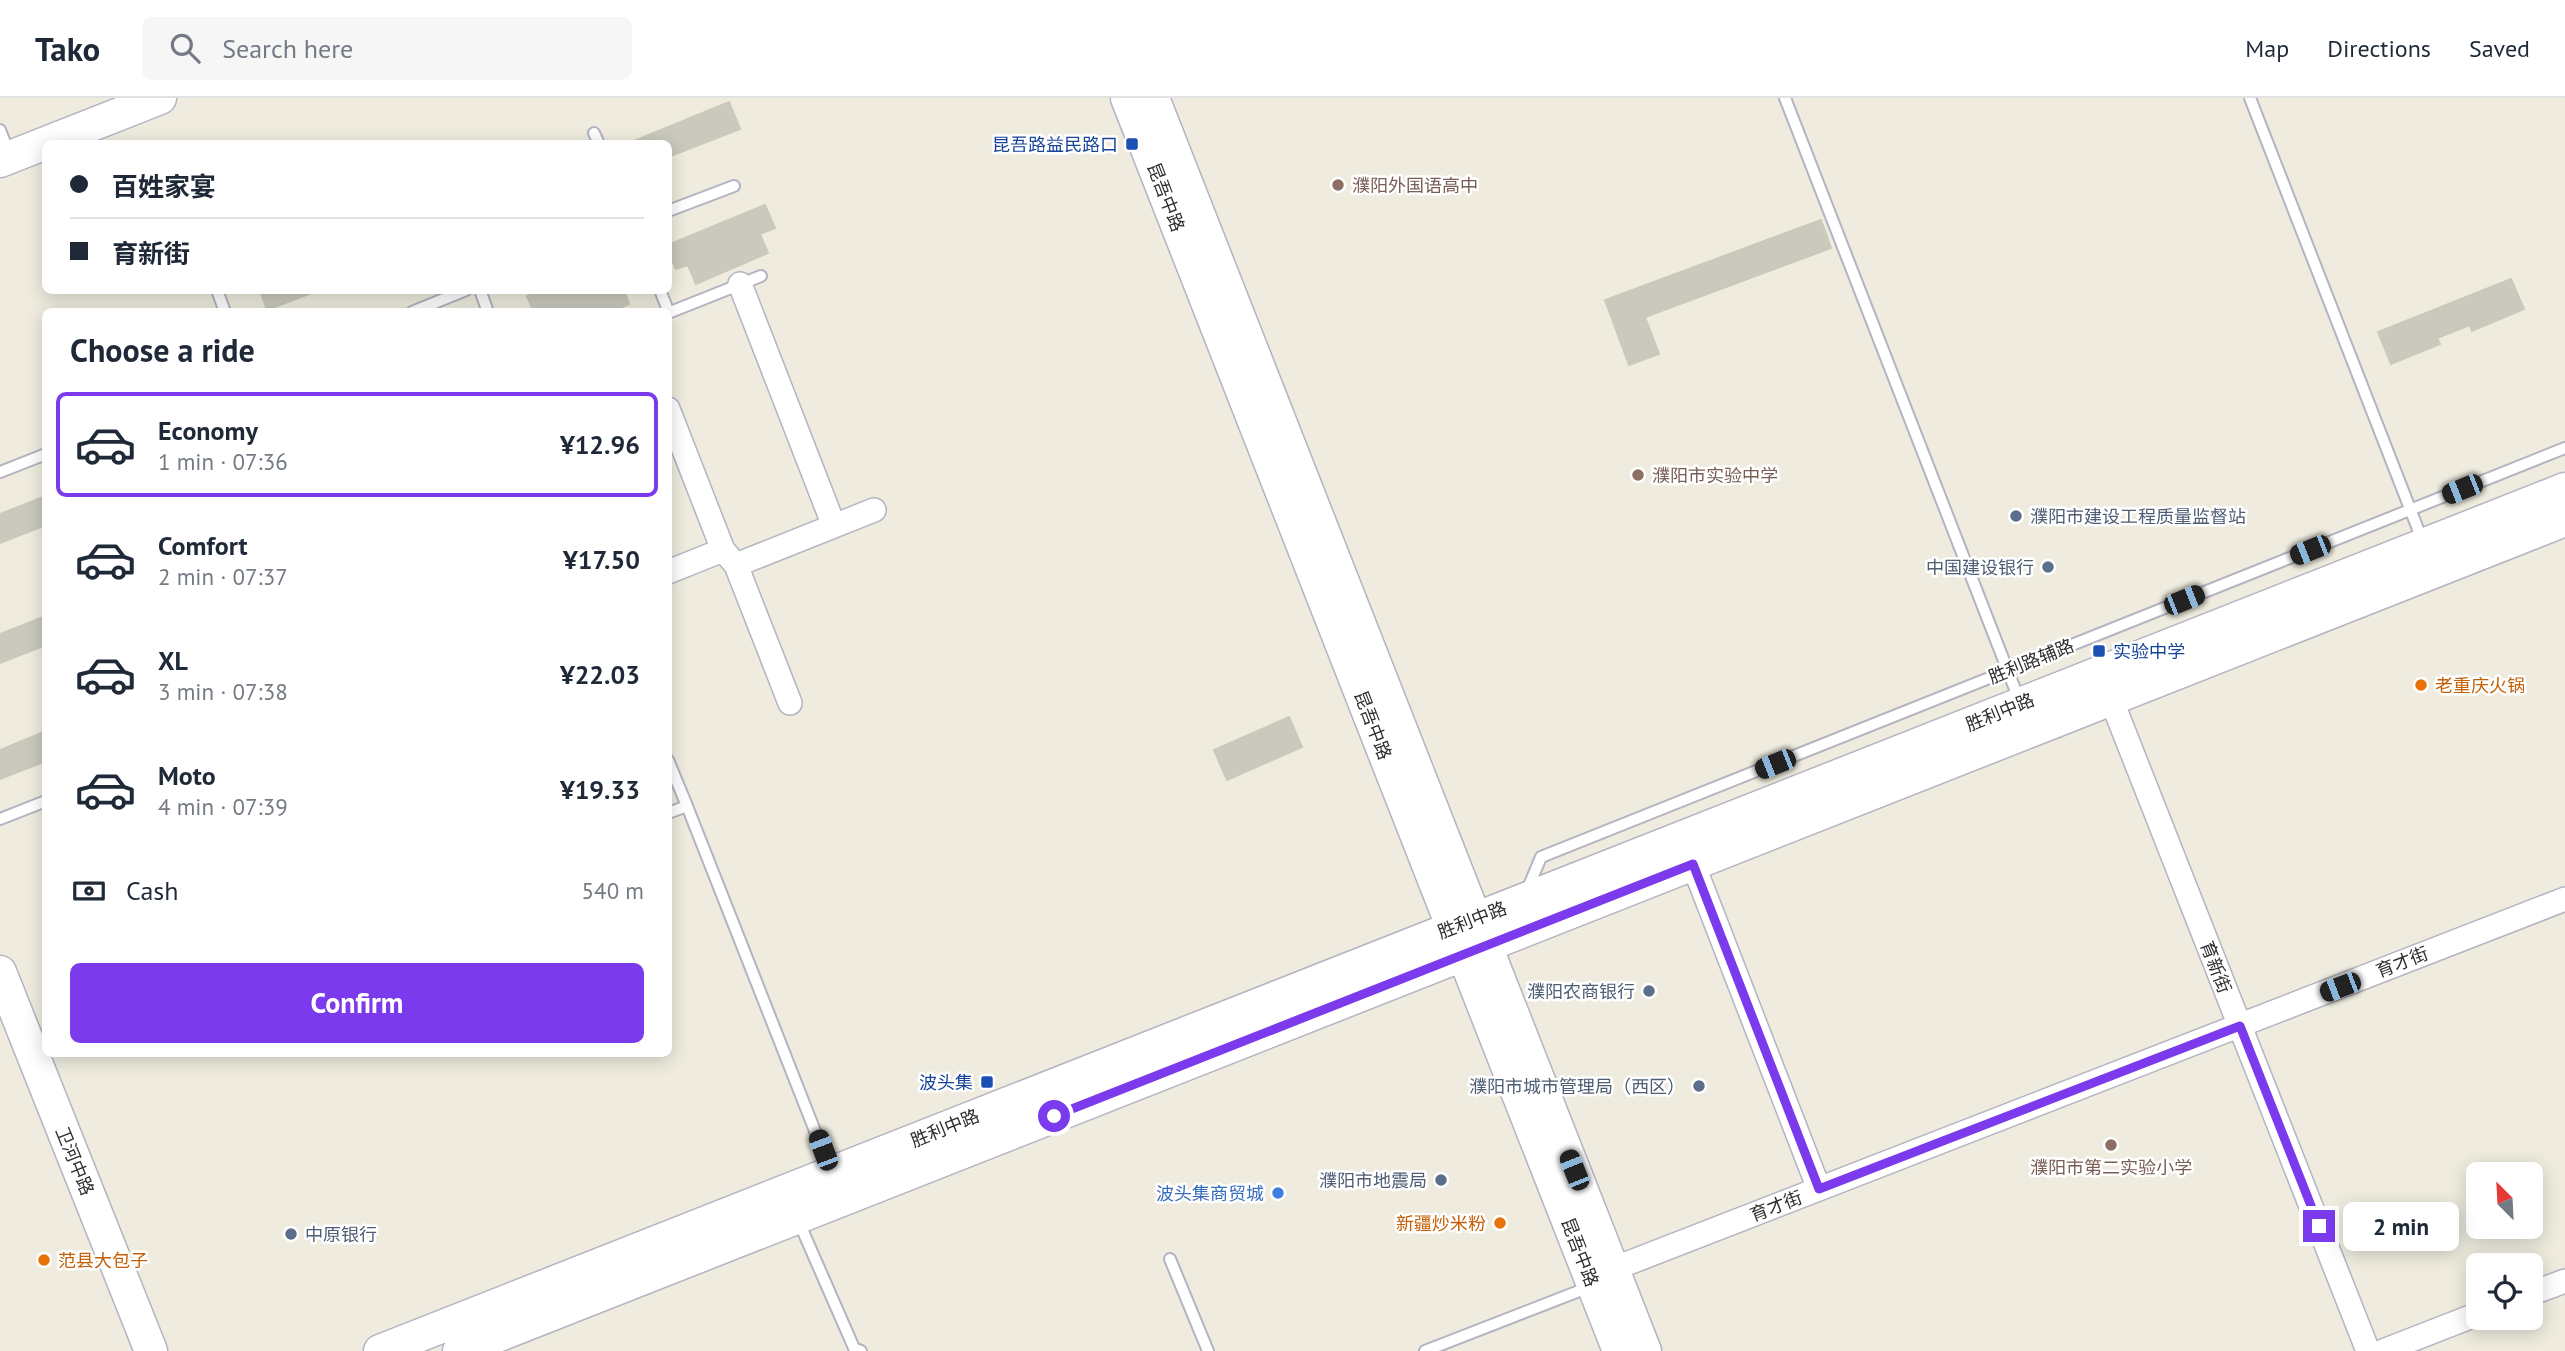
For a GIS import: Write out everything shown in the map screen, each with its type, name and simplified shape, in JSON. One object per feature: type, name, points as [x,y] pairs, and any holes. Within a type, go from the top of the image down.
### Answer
[{"type":"main road","points":[[4,149],[160,98]]},
{"type":"main road","name":"昆吾中路","points":[[1127,98],[1469,937],[1603,1278],[1645,1351]]},
{"type":"main road","name":"昆吾中路","points":[[1153,98],[1469,937]]},
{"type":"main road","name":"胜利中路","points":[[459,1351],[797,1217],[1469,937],[1522,900],[2565,489]]},
{"type":"main road","name":"胜利中路","points":[[380,1351],[831,1172],[1469,937],[1693,864],[2565,520]]},
{"type":"main road","name":"卫河中路","points":[[0,972],[151,1351]]},
{"type":"main road","name":"昆吾中路","points":[[1603,1278],[1619,1351]]},
{"type":"street","points":[[750,280],[834,526]]},
{"type":"street","points":[[672,419],[790,703]]},
{"type":"street","points":[[672,571],[834,526],[874,510]]},
{"type":"street","name":"育新街","points":[[2111,699],[2368,1351]]},
{"type":"street","points":[[1693,864],[1819,1189]]},
{"type":"street","name":"育才街","points":[[1603,1278],[1819,1189],[2565,899]]},
{"type":"street","points":[[2543,1290],[2565,1282]]},
{"type":"street","points":[[2383,1351],[2466,1319]]},
{"type":"lane","points":[[1784,98],[2021,704]]},
{"type":"lane","points":[[2250,98],[2424,545]]},
{"type":"lane","points":[[672,209],[734,186]]},
{"type":"lane","points":[[672,312],[750,280]]},
{"type":"lane","points":[[422,308],[456,294]]},
{"type":"lane","name":"胜利路辅路","points":[[1522,900],[1541,857],[2565,448]]},
{"type":"lane","points":[[0,472],[42,456]]},
{"type":"lane","points":[[672,770],[831,1172]]},
{"type":"lane","points":[[0,819],[42,803]]},
{"type":"lane","points":[[672,812],[687,806]]},
{"type":"lane","points":[[797,1217],[856,1350]]},
{"type":"lane","points":[[1170,1259],[1208,1351]]},
{"type":"lane","points":[[1425,1351],[1603,1278]]},
{"type":"building","points":[[729,102],[740,129],[672,155],[672,140],[637,140]]},
{"type":"building","points":[[765,205],[775,228],[760,234],[768,253],[696,284],[688,265],[676,269],[672,260],[672,243]]},
{"type":"building","points":[[1821,220],[1831,248],[1645,317],[1659,354],[1629,365],[1605,300]]},
{"type":"building","points":[[2511,279],[2524,309],[2472,331],[2470,325],[2437,338],[2440,344],[2391,364],[2378,332]]},
{"type":"building","points":[[261,294],[309,294],[272,308],[266,308]]},
{"type":"building","points":[[625,294],[629,304],[620,308],[532,308],[527,296]]},
{"type":"building","points":[[42,498],[42,527],[0,543],[0,514]]},
{"type":"building","points":[[42,618],[42,647],[0,663],[0,634]]},
{"type":"building","points":[[1289,717],[1302,747],[1227,780],[1214,750]]},
{"type":"building","points":[[42,733],[42,763],[0,779],[0,750]]},
{"type":"place","name":"昆吾路益民路口","points":[[1132,144]]},
{"type":"place","name":"濮阳外国语高中","points":[[1338,185]]},
{"type":"place","name":"濮阳市实验中学","points":[[1638,475]]},
{"type":"place","name":"濮阳市建设工程质量监督站","points":[[2016,516]]},
{"type":"place","name":"中国建设银行","points":[[2048,567]]},
{"type":"place","name":"实验中学","points":[[2099,651]]},
{"type":"place","name":"老重庆火锅","points":[[2421,685]]},
{"type":"place","name":"濮阳农商银行","points":[[1649,991]]},
{"type":"place","name":"波头集","points":[[987,1082]]},
{"type":"place","name":"濮阳市城市管理局（西区）","points":[[1699,1086]]},
{"type":"place","name":"濮阳市第二实验小学","points":[[2111,1145]]},
{"type":"place","name":"濮阳市地震局","points":[[1441,1180]]},
{"type":"place","name":"波头集商贸城","points":[[1278,1193]]},
{"type":"place","name":"新疆炒米粉","points":[[1500,1223]]},
{"type":"place","name":"中原银行","points":[[291,1234]]},
{"type":"place","name":"范县大包子","points":[[44,1260]]},
{"type":"route","points":[[1054,1116],[1693,864],[1819,1189],[2240,1026],[2319,1226]]}]
